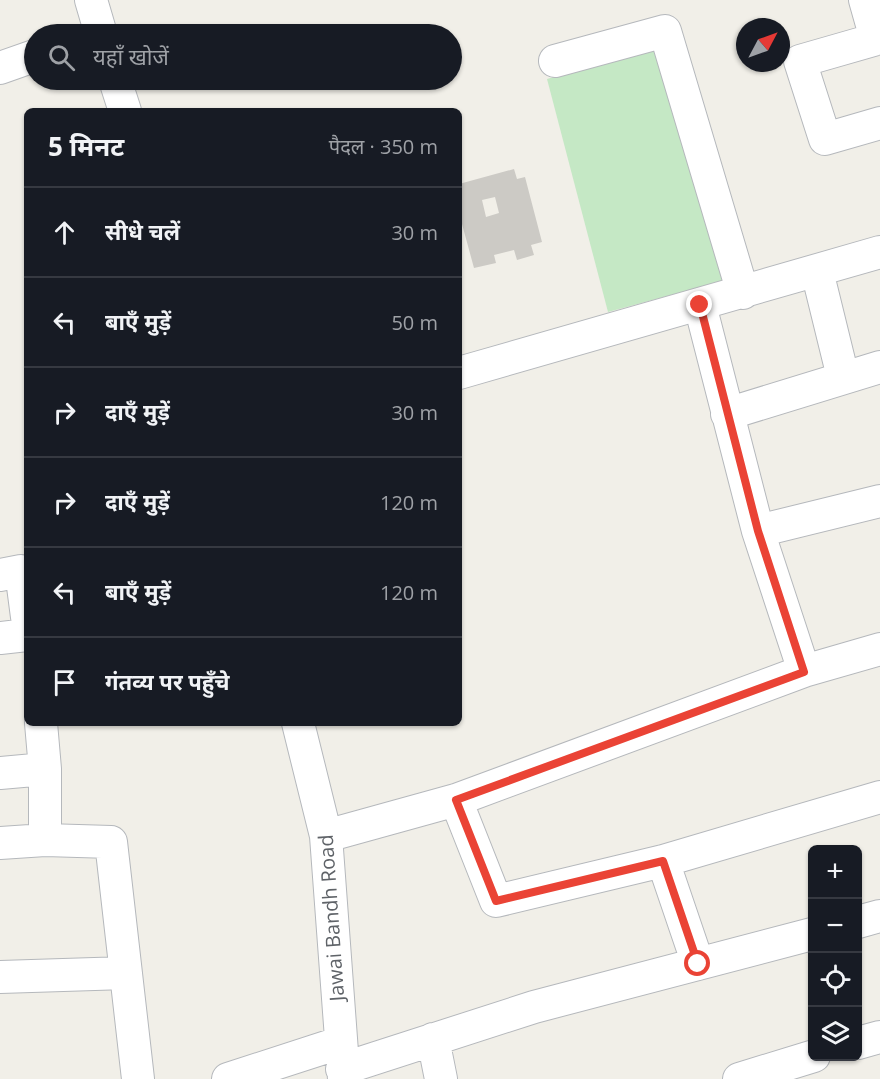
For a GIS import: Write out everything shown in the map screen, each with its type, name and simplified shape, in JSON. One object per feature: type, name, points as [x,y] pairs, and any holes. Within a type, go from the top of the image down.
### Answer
[{"type":"street","points":[[91,0],[96,24]]},
{"type":"street","points":[[865,0],[878,38],[800,61],[825,139],[880,123]]},
{"type":"street","points":[[555,61],[665,31],[743,292]]},
{"type":"street","points":[[0,68],[24,60]]},
{"type":"street","points":[[119,90],[124,108]]},
{"type":"street","points":[[462,372],[880,252]]},
{"type":"street","points":[[817,271],[843,377]]},
{"type":"street","points":[[700,305],[758,531],[804,672]]},
{"type":"street","points":[[727,414],[880,366]]},
{"type":"street","points":[[758,531],[880,501]]},
{"type":"street","points":[[0,575],[21,571],[24,594]]},
{"type":"street","points":[[0,638],[24,635]]},
{"type":"street","points":[[326,836],[456,800],[804,672],[880,648]]},
{"type":"street","points":[[41,726],[45,769],[45,840]]},
{"type":"street","name":"Jawai Bandh Road","points":[[299,726],[326,836],[342,1064]]},
{"type":"street","points":[[0,773],[45,769]]},
{"type":"street","points":[[456,800],[496,901],[663,861],[880,796]]},
{"type":"street","points":[[0,843],[45,840],[111,842],[138,1079]]},
{"type":"street","points":[[663,861],[698,964]]},
{"type":"street","points":[[862,921],[880,916]]},
{"type":"street","points":[[228,1079],[342,1064],[433,1039],[534,1007],[808,935]]},
{"type":"street","points":[[0,977],[126,973]]},
{"type":"street","points":[[862,1042],[880,1037]]},
{"type":"street","points":[[433,1039],[441,1079]]},
{"type":"street","points":[[740,1079],[808,1058]]},
{"type":"green space","points":[[659,46],[730,279],[608,312],[547,79]]},
{"type":"building","points":[[514,169],[517,179],[525,177],[542,242],[531,245],[534,255],[517,260],[514,250],[494,255],[496,263],[474,268],[462,224],[462,183]],"holes":[[[495,197],[499,213],[486,217],[482,200]]]},
{"type":"route","points":[[698,964],[663,861],[496,901],[456,800],[804,672],[758,531],[700,305]]}]
